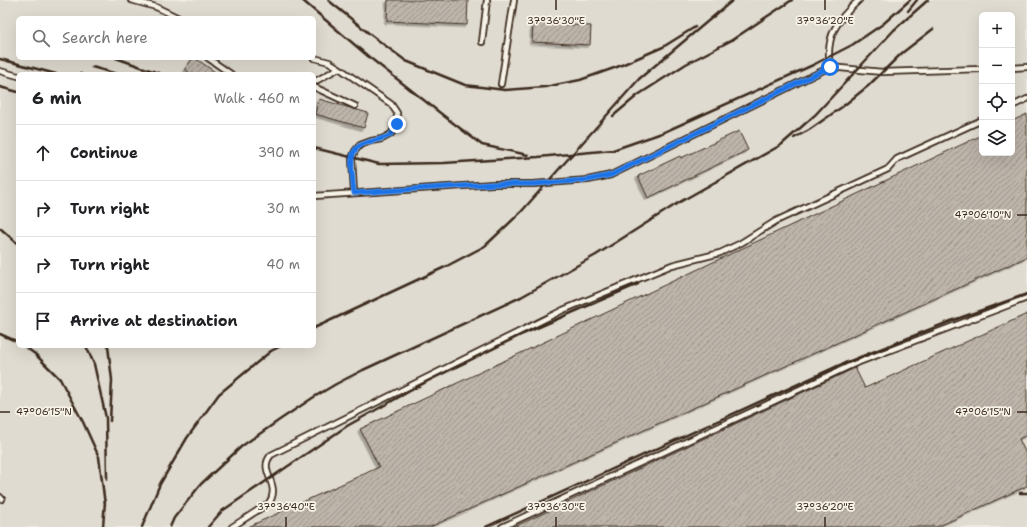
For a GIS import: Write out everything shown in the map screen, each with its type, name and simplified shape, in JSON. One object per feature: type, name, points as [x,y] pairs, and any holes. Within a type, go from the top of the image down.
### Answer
[{"type":"lane","points":[[131,0],[156,7],[175,16]]},
{"type":"lane","points":[[482,42],[487,0]]},
{"type":"lane","points":[[501,84],[514,0]]},
{"type":"lane","points":[[830,67],[830,40],[836,25],[846,11],[859,0]]},
{"type":"lane","points":[[316,59],[329,62],[339,68],[392,104],[397,113],[397,124],[391,134],[382,139],[360,145],[355,151],[352,158],[354,193]]},
{"type":"lane","points":[[211,60],[228,72]]},
{"type":"lane","points":[[1015,68],[1027,66]]},
{"type":"lane","points":[[316,196],[493,184],[533,184],[588,180],[611,175],[830,67],[882,72],[979,69]]},
{"type":"lane","points":[[316,81],[339,68]]},
{"type":"lane","points":[[0,71],[16,75]]},
{"type":"lane","points":[[316,88],[355,106]]},
{"type":"lane","points":[[1015,105],[1027,99]]},
{"type":"lane","points":[[232,527],[269,503],[273,497],[273,488],[266,467],[266,461],[271,455],[563,310],[672,265],[720,253],[741,243],[776,220],[888,169],[897,159],[979,121]]},
{"type":"lane","points":[[502,527],[854,364],[1027,298]]},
{"type":"shaded area","points":[[0,0],[1027,0],[1027,527],[0,527]]},
{"type":"building","points":[[388,0],[468,0],[467,25],[387,21]]},
{"type":"building","points":[[533,23],[591,26],[590,45],[532,42]]},
{"type":"building","points":[[192,60],[198,60],[215,72],[189,72],[185,69]]},
{"type":"building","points":[[319,99],[368,113],[364,128],[316,114]]},
{"type":"building","points":[[1027,114],[1027,257],[430,527],[248,527],[379,467],[360,429],[979,136],[979,156],[1015,156],[1015,120]]},
{"type":"building","points":[[739,131],[748,150],[648,198],[638,176]]},
{"type":"building","points":[[1027,314],[1027,435],[1019,439],[1027,456],[1027,486],[937,527],[514,527],[855,368],[865,388]]},
{"type":"railway","points":[[302,0],[369,57],[482,145],[528,155]]},
{"type":"railway","points":[[328,0],[406,61],[465,85],[505,90],[545,87],[580,80],[617,67],[663,47],[695,27]]},
{"type":"railway","points":[[316,327],[445,267],[485,246],[521,212],[639,79],[733,0]]},
{"type":"railway","points":[[613,116],[638,95],[686,64],[732,40],[792,0]]},
{"type":"railway","points":[[316,148],[379,164],[444,163],[538,157],[613,150],[662,133],[813,65],[852,45],[883,24],[910,0]]},
{"type":"railway","points":[[908,11],[917,0]]},
{"type":"railway","points":[[170,527],[174,518],[201,484],[242,446],[314,397],[363,370],[521,297],[596,255],[678,203],[781,145],[815,115],[894,30],[928,0]]},
{"type":"railway","points":[[794,138],[809,130],[842,107],[868,86],[902,53],[933,29]]},
{"type":"railway","points":[[0,59],[49,72]]},
{"type":"railway","points":[[122,60],[155,72]]},
{"type":"railway","points":[[92,67],[110,72]]},
{"type":"railway","points":[[0,87],[16,91]]},
{"type":"railway","points":[[0,228],[16,242]]},
{"type":"railway","points":[[208,527],[222,511],[347,426],[428,381],[523,334],[638,284]]},
{"type":"railway","points":[[486,527],[840,365],[951,321],[1027,294]]},
{"type":"railway","points":[[0,334],[16,341]]},
{"type":"railway","points":[[27,348],[35,354],[60,379],[83,422],[99,457],[105,505]]},
{"type":"railway","points":[[87,348],[94,364],[106,418],[107,479]]},
{"type":"railway","points":[[108,348],[112,380],[110,421]]},
{"type":"railway","points":[[142,527],[160,484],[187,438],[219,394],[271,351],[277,348]]},
{"type":"railway","points":[[1020,493],[1027,493]]},
{"type":"railway","points":[[103,527],[105,501]]},
{"type":"route","points":[[397,124],[391,134],[382,139],[360,145],[355,151],[352,158],[354,193],[493,184],[533,184],[588,180],[611,175],[830,67]]}]
